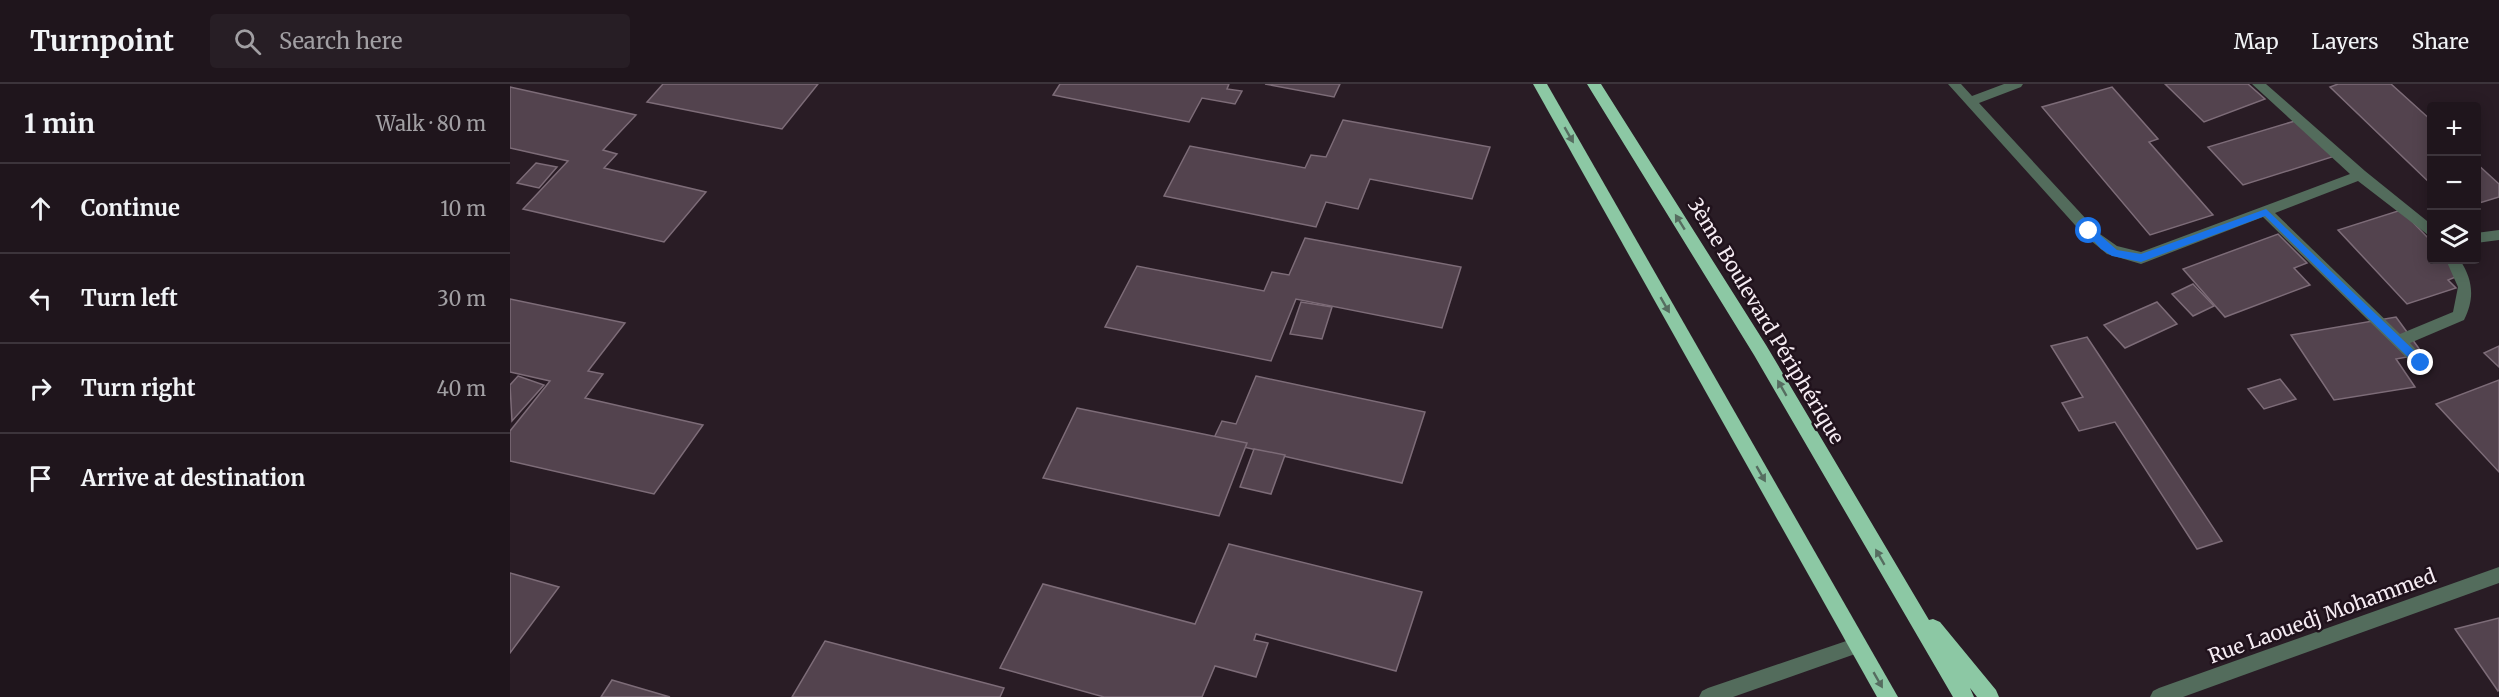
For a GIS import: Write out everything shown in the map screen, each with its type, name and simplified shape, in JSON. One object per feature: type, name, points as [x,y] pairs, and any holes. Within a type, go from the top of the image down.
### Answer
[{"type":"highway","points":[[1540,84],[1888,697]]},
{"type":"highway","name":"3ème Boulevard Périphérique","points":[[1594,84],[1760,350],[1964,697]]},
{"type":"highway","name":"3ème Boulevard Périphérique","points":[[1895,583],[1989,697]]},
{"type":"street","points":[[1954,84],[2089,231],[2105,247],[2115,253],[2141,258],[2360,175]]},
{"type":"street","points":[[1971,101],[2017,84]]},
{"type":"street","points":[[2258,84],[2360,175],[2427,229]]},
{"type":"street","points":[[2266,212],[2421,363]]},
{"type":"street","points":[[2481,237],[2499,235]]},
{"type":"street","points":[[2398,341],[2459,316],[2467,295],[2463,275],[2456,264]]},
{"type":"street","name":"Rue Laouedj Mohammed","points":[[2159,697],[2499,575]]},
{"type":"street","points":[[1708,697],[1858,645]]},
{"type":"building","points":[[663,84],[818,84],[782,129],[647,102]]},
{"type":"building","points":[[1060,84],[1229,84],[1227,89],[1242,91],[1235,104],[1202,98],[1189,122],[1053,95]]},
{"type":"building","points":[[1265,84],[1340,84],[1334,97]]},
{"type":"building","points":[[2165,84],[2248,84],[2265,99],[2204,122]]},
{"type":"building","points":[[2338,84],[2391,84],[2427,116],[2427,180],[2330,87]]},
{"type":"building","points":[[510,87],[636,115],[603,150],[617,154],[604,168],[706,192],[664,242],[523,209],[568,161],[510,148]]},
{"type":"building","points":[[2112,87],[2158,139],[2149,142],[2213,215],[2150,235],[2042,107]]},
{"type":"building","points":[[1343,120],[1490,147],[1472,199],[1370,179],[1358,209],[1326,202],[1316,227],[1164,196],[1190,146],[1305,168],[1311,155],[1326,157]]},
{"type":"building","points":[[2298,120],[2335,156],[2243,185],[2208,147]]},
{"type":"building","points":[[536,163],[557,167],[539,188],[517,183]]},
{"type":"building","points":[[2481,168],[2499,184],[2499,197],[2481,202]]},
{"type":"building","points":[[2401,210],[2427,237],[2427,264],[2453,264],[2463,274],[2448,280],[2456,288],[2407,304],[2338,230]]},
{"type":"building","points":[[2278,234],[2307,263],[2294,268],[2310,285],[2225,317],[2183,269]]},
{"type":"building","points":[[1305,238],[1461,267],[1442,328],[1296,299],[1271,361],[1105,327],[1137,266],[1264,291],[1272,272],[1289,275]]},
{"type":"building","points":[[2193,284],[2214,306],[2193,316],[2172,294]]},
{"type":"building","points":[[510,299],[625,323],[588,371],[603,374],[585,398],[703,425],[654,494],[510,461],[510,431],[550,381],[510,372]]},
{"type":"building","points":[[1301,302],[1332,307],[1322,339],[1290,334]]},
{"type":"building","points":[[2157,302],[2177,324],[2125,348],[2104,325]]},
{"type":"building","points":[[2396,317],[2423,354],[2396,359],[2415,387],[2334,400],[2291,335]]},
{"type":"building","points":[[2087,337],[2222,541],[2197,549],[2115,422],[2079,431],[2062,403],[2083,397],[2051,346]]},
{"type":"building","points":[[2499,346],[2499,367],[2484,353]]},
{"type":"building","points":[[518,376],[544,385],[512,421],[510,385]]},
{"type":"building","points":[[1256,376],[1425,412],[1402,483],[1213,440],[1222,421],[1236,424]]},
{"type":"building","points":[[2280,379],[2296,399],[2264,409],[2248,389]]},
{"type":"building","points":[[2499,380],[2499,472],[2436,404]]},
{"type":"building","points":[[1077,408],[1247,443],[1219,516],[1043,478]]},
{"type":"building","points":[[1254,449],[1285,455],[1271,494],[1240,487]]},
{"type":"building","points":[[1229,544],[1422,592],[1396,671],[1256,634],[1254,640],[1268,643],[1256,677],[1215,666],[1202,697],[1104,697],[1000,668],[1043,584],[1195,624]]},
{"type":"building","points":[[510,573],[559,587],[510,653]]},
{"type":"building","points":[[2499,618],[2499,690],[2498,691],[2455,629]]},
{"type":"building","points":[[825,641],[1004,688],[1000,697],[792,697]]},
{"type":"building","points":[[612,680],[670,697],[601,697]]},
{"type":"route","points":[[2089,231],[2105,247],[2115,253],[2141,258],[2266,212],[2421,363]]}]
